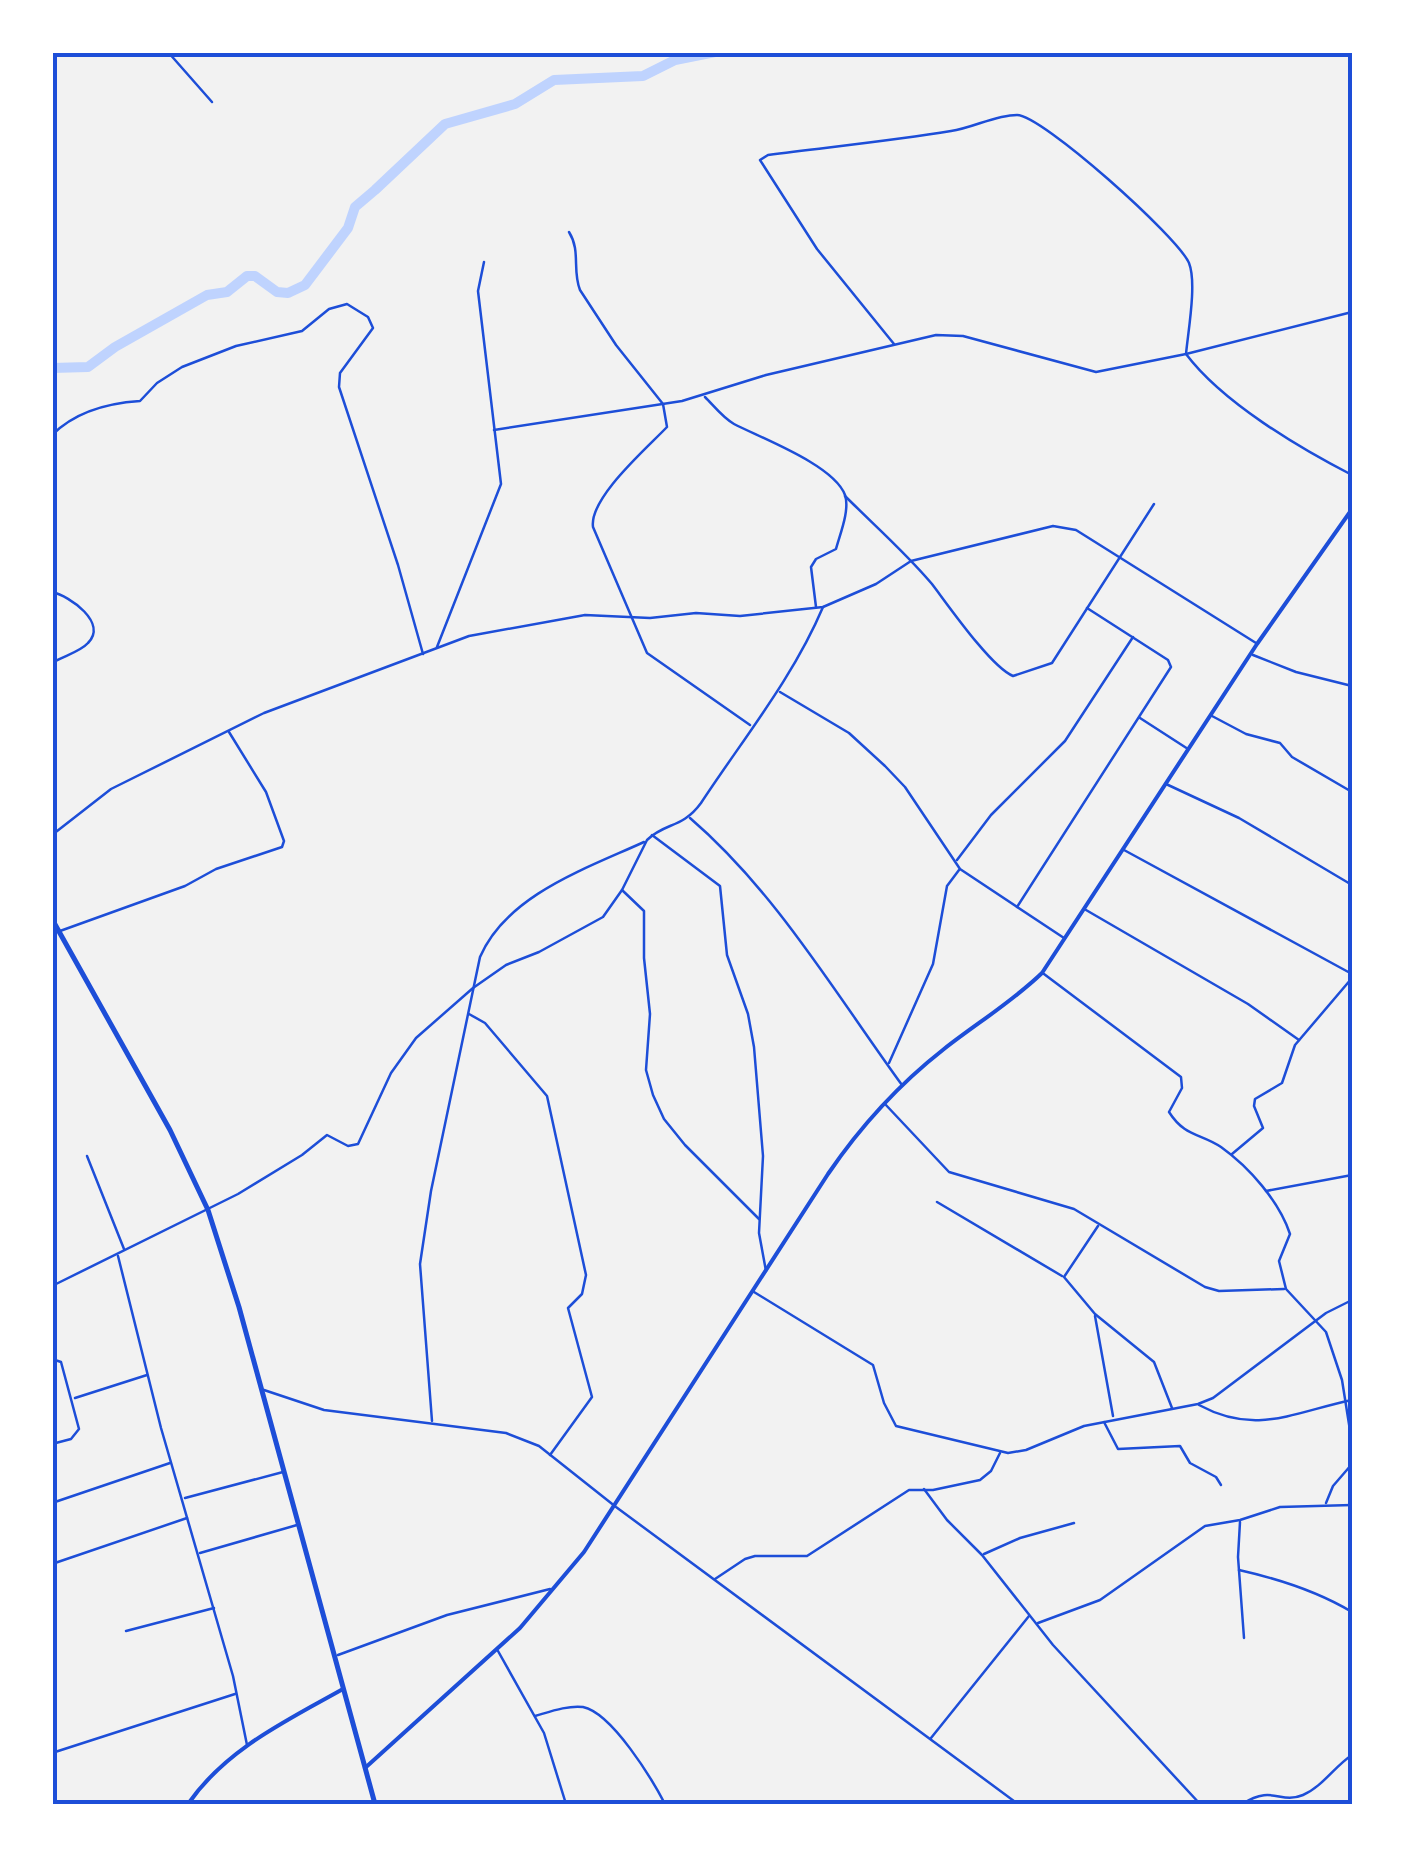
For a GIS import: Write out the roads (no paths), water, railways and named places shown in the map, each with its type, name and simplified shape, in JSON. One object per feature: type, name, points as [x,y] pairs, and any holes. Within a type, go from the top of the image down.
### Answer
[{"type":"main road","points":[[52,919],[153,1098],[208,1210],[230,1275],[374,1804]]},
{"type":"street","points":[[168,52],[212,102]]},
{"type":"street","points":[[894,344],[817,249],[760,160],[768,155],[957,130],[1019,115],[1047,128],[1145,210],[1184,254],[1192,278],[1186,354],[1202,376],[1318,458],[1352,475]]},
{"type":"street","points":[[570,232],[576,248],[576,281],[580,290],[616,346],[663,404],[667,427],[620,476],[592,520],[647,652],[752,726]]},
{"type":"street","points":[[436,648],[501,484],[478,291],[484,262]]},
{"type":"street","points":[[52,435],[85,413],[119,402],[140,401],[182,367],[236,346],[302,331],[329,309],[347,304],[368,317],[373,328],[340,373],[339,387],[398,566],[422,654]]},
{"type":"street","points":[[494,430],[704,396],[766,375],[936,334],[963,336],[1087,372],[1186,354],[1352,312]]},
{"type":"street","points":[[704,396],[730,422],[784,446],[836,483],[933,586],[952,616],[1008,674],[1023,674],[1052,663],[1154,504]]},
{"type":"street","points":[[816,608],[811,566],[816,558],[836,549],[845,496]]},
{"type":"street","points":[[365,1768],[497,1650],[556,1588],[616,1507],[847,1146],[884,1103],[940,1052],[1016,997],[1042,973],[1257,644],[1352,509]]},
{"type":"street","points":[[52,834],[111,789],[228,731],[323,689],[487,632],[586,615],[740,616],[823,607],[876,584],[911,562],[1053,526],[1076,530],[1257,644]]},
{"type":"street","points":[[52,592],[78,604],[92,628],[88,644],[52,663]]},
{"type":"street","points":[[432,1423],[420,1264],[473,988],[490,933],[540,894],[690,818],[779,691],[823,607]]},
{"type":"street","points":[[1017,907],[1171,666],[1168,660],[1087,608]]},
{"type":"street","points":[[956,862],[991,815],[1065,742],[1133,637]]},
{"type":"street","points":[[1252,654],[1296,672],[1352,686]]},
{"type":"street","points":[[779,691],[849,733],[885,766],[960,869],[1066,939]]},
{"type":"street","points":[[1212,716],[1246,734],[1280,744],[1292,757],[1352,792]]},
{"type":"street","points":[[1140,718],[1189,750]]},
{"type":"street","points":[[60,931],[282,847],[284,841],[266,792],[228,731]]},
{"type":"street","points":[[1166,784],[1239,818],[1352,885]]},
{"type":"street","points":[[690,818],[733,855],[902,1086]]},
{"type":"street","points":[[652,835],[720,886],[727,955],[748,1014],[754,1046],[763,1156],[760,1220],[766,1273]]},
{"type":"street","points":[[52,1279],[54,1286],[208,1210],[327,1136],[348,1146],[358,1144],[403,1054],[433,1022],[506,965],[586,928],[611,910],[647,840]]},
{"type":"street","points":[[1122,850],[1352,976],[1290,1052],[1282,1083],[1253,1102],[1263,1128],[1231,1155]]},
{"type":"street","points":[[888,1066],[932,964],[947,886],[960,869]]},
{"type":"street","points":[[622,890],[644,911],[650,1014],[646,1070],[653,1095],[664,1119],[693,1154],[760,1220]]},
{"type":"street","points":[[1085,909],[1248,1004],[1298,1040]]},
{"type":"street","points":[[1042,973],[1180,1077],[1182,1088],[1170,1109],[1172,1116],[1185,1132],[1214,1143],[1231,1155],[1266,1191],[1288,1229],[1288,1241],[1279,1260],[1286,1289],[1317,1320],[1331,1345],[1352,1444]]},
{"type":"street","points":[[468,1014],[485,1022],[546,1096],[586,1275],[582,1294],[568,1308],[592,1398],[550,1455]]},
{"type":"street","points":[[884,1103],[949,1172],[1054,1201],[1205,1287],[1219,1291],[1286,1289]]},
{"type":"street","points":[[86,1156],[125,1250]]},
{"type":"street","points":[[1266,1191],[1352,1175]]},
{"type":"street","points":[[938,1202],[1064,1277],[1095,1314],[1154,1362],[1172,1408]]},
{"type":"street","points":[[1064,1277],[1099,1224]]},
{"type":"street","points":[[118,1254],[146,1375],[215,1608],[246,1745]]},
{"type":"street","points":[[754,1292],[873,1366],[884,1404],[896,1426],[1000,1452],[1026,1450],[1113,1418],[1198,1404],[1225,1391],[1317,1320],[1352,1300]]},
{"type":"street","points":[[1095,1314],[1113,1418]]},
{"type":"street","points":[[52,1359],[61,1362],[79,1429],[77,1435],[52,1444]]},
{"type":"street","points":[[73,1398],[146,1375]]},
{"type":"street","points":[[262,1390],[324,1410],[506,1433],[525,1439],[1018,1804]]},
{"type":"street","points":[[1198,1404],[1223,1418],[1273,1422],[1352,1400]]},
{"type":"street","points":[[1104,1421],[1118,1449],[1180,1446],[1190,1463],[1216,1477],[1221,1486]]},
{"type":"street","points":[[715,1580],[745,1558],[807,1556],[909,1490],[933,1490],[980,1480],[991,1471],[1000,1452]]},
{"type":"street","points":[[52,1503],[171,1462]]},
{"type":"street","points":[[1326,1505],[1332,1486],[1352,1464]]},
{"type":"street","points":[[184,1499],[284,1472]]},
{"type":"street","points":[[924,1489],[1036,1624],[1200,1804]]},
{"type":"street","points":[[1036,1624],[1100,1600],[1205,1526],[1280,1507],[1352,1505]]},
{"type":"street","points":[[52,1564],[188,1518]]},
{"type":"street","points":[[1240,1520],[1244,1638]]},
{"type":"street","points":[[982,1555],[1020,1538],[1074,1523]]},
{"type":"street","points":[[200,1552],[298,1524]]},
{"type":"street","points":[[1239,1570],[1276,1578],[1333,1600],[1352,1612]]},
{"type":"street","points":[[334,1656],[447,1615],[556,1588]]},
{"type":"street","points":[[126,1631],[215,1608]]},
{"type":"street","points":[[932,1738],[1030,1615]]},
{"type":"street","points":[[497,1650],[548,1744],[566,1804]]},
{"type":"street","points":[[188,1804],[215,1770],[246,1745],[343,1689]]},
{"type":"street","points":[[52,1753],[237,1693]]},
{"type":"street","points":[[535,1716],[586,1708],[612,1728],[638,1758],[665,1804]]},
{"type":"street","points":[[1242,1804],[1260,1794],[1294,1798],[1306,1794],[1352,1755]]},
{"type":"waterway","points":[[52,368],[88,367],[115,347],[207,295],[227,292],[247,276],[255,276],[277,292],[288,293],[305,285],[348,228],[355,207],[445,124],[515,104],[554,80],[643,76],[675,60],[715,52]]}]
